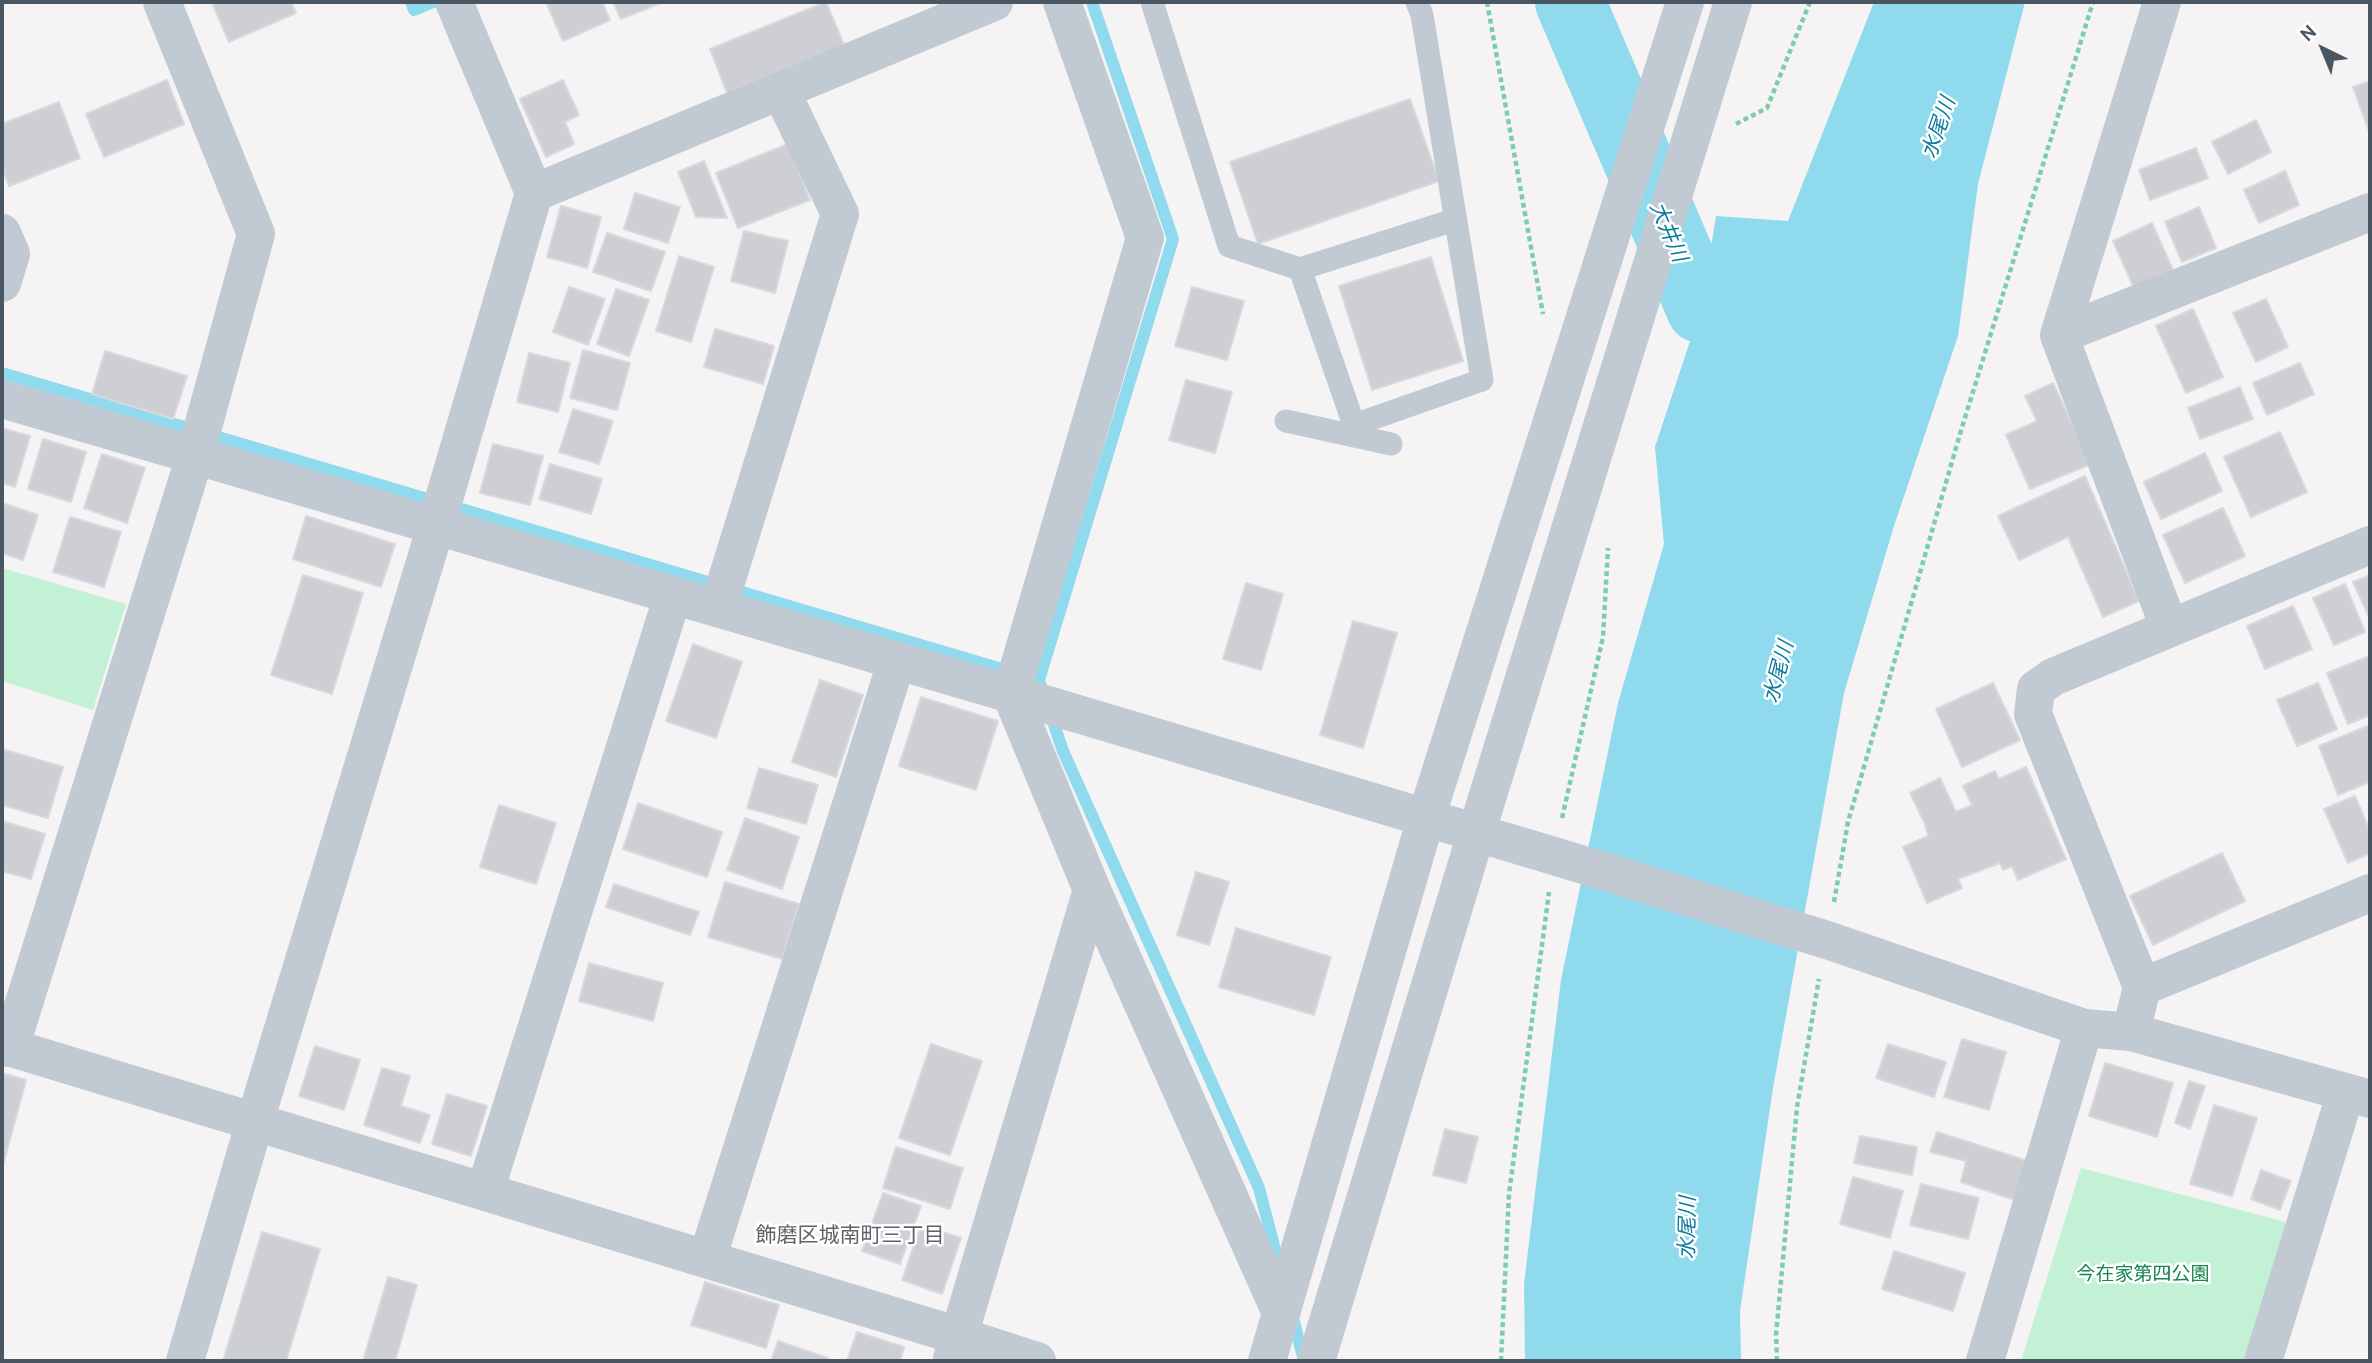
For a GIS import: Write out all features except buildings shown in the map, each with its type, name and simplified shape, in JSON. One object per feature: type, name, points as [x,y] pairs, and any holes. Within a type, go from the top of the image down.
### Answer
[{"type":"street","points":[[162,2],[256,234],[195,456],[6,1047],[707,1259],[955,1348],[1037,1361]]},
{"type":"street","points":[[184,1361],[534,193],[454,2]]},
{"type":"street","points":[[534,193],[994,2]]},
{"type":"street","points":[[1062,2],[1145,238],[1011,694],[1092,890],[1281,1313]]},
{"type":"street","points":[[1267,1361],[1426,818],[1685,2]]},
{"type":"street","points":[[1316,1361],[1718,42],[1733,2]]},
{"type":"street","points":[[2162,2],[2059,335],[2169,627]]},
{"type":"street","points":[[718,608],[840,214],[781,91]]},
{"type":"street","points":[[2059,335],[2370,212]]},
{"type":"street","points":[[2,233],[11,254],[2,283]]},
{"type":"street","points":[[2,399],[897,660],[1553,856],[1828,940],[2084,1028],[2131,1032],[2358,1096],[2263,1361]]},
{"type":"street","points":[[2131,1032],[2142,987],[2033,714],[2036,689],[2053,677],[2370,545]]},
{"type":"street","points":[[485,1191],[673,595]]},
{"type":"street","points":[[707,1259],[897,660]]},
{"type":"street","points":[[955,1348],[1092,890]]},
{"type":"street","points":[[2142,987],[2370,893]]},
{"type":"street","points":[[1985,1361],[2084,1028]]},
{"type":"lane","points":[[1152,2],[1229,246],[1300,269],[1454,220]]},
{"type":"lane","points":[[1353,430],[1482,380],[1422,15],[1416,2]]},
{"type":"lane","points":[[1300,269],[1353,430]]},
{"type":"lane","points":[[1286,421],[1353,430],[1391,444]]},
{"type":"path","points":[[1487,2],[1544,316]]},
{"type":"path","points":[[1726,129],[1767,108],[1810,2]]},
{"type":"path","points":[[1777,1361],[1776,1335],[1797,1107],[1848,822],[1960,434],[2093,2]]},
{"type":"path","points":[[1501,1361],[1509,1194],[1553,856],[1603,637],[1608,546]]},
{"type":"green space","points":[[2,568],[126,604],[93,710],[2,681]]},
{"type":"green space","name":"今在家第四公園","points":[[2081,1168],[2297,1225],[2256,1361],[2021,1361]]},
{"type":"water","name":"水尾川","points":[[1874,2],[2025,2],[1978,184],[1958,336],[1894,526],[1844,693],[1773,1088],[1740,1311],[1741,1361],[1525,1361],[1524,1284],[1561,980],[1618,703],[1664,544],[1655,447],[1701,308],[1716,216],[1788,221]]},
{"type":"waterway","points":[[411,2],[414,10],[433,2]]},
{"type":"waterway","points":[[1092,2],[1173,239],[1039,680],[1063,751],[1259,1188],[1280,1269]]},
{"type":"waterway","name":"大井川","points":[[1570,2],[1701,308],[1796,331]]},
{"type":"waterway","points":[[2,373],[1012,672]]},
{"type":"waterway","points":[[1292,1314],[1304,1361]]},
{"type":"district","name":"飾磨区城南町三丁目","points":[[850,1236]]}]
